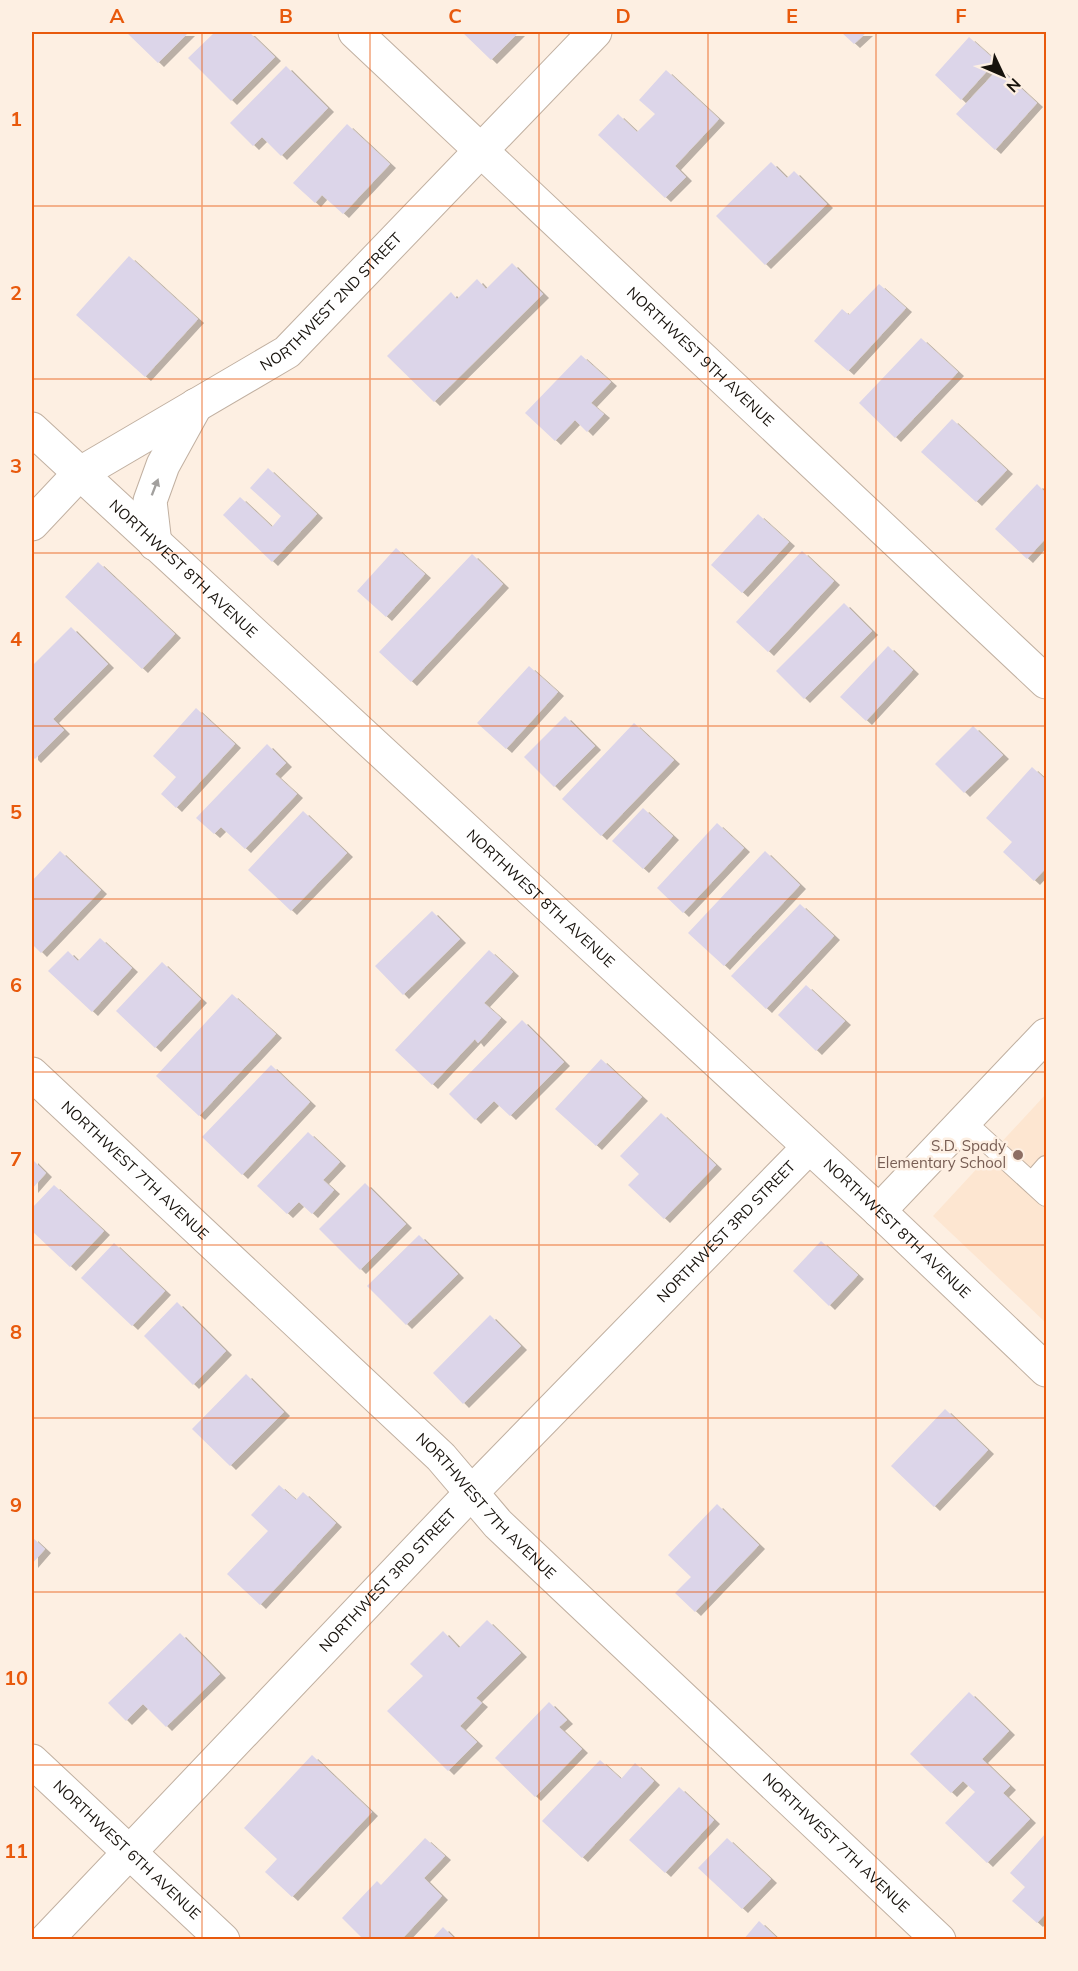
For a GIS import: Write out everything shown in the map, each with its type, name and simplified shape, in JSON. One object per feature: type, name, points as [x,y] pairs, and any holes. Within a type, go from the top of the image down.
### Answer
[{"type":"street","name":"NORTHWEST 9TH AVENUE","points":[[355,32],[1047,682]]},
{"type":"street","name":"NORTHWEST 2ND STREET","points":[[32,524],[79,474],[287,352],[595,32]]},
{"type":"street","points":[[155,544],[150,501],[163,465],[196,405]]},
{"type":"street","name":"NORTHWEST 8TH AVENUE","points":[[32,429],[879,1211],[1046,1369]]},
{"type":"street","points":[[879,1211],[1047,1035]]},
{"type":"street","name":"NORTHWEST 7TH AVENUE","points":[[32,1074],[441,1457],[498,1524],[939,1940]]},
{"type":"street","name":"NORTHWEST 3RD STREET","points":[[46,1940],[471,1493],[809,1147]]},
{"type":"street","name":"NORTHWEST 6TH AVENUE","points":[[32,1761],[223,1940]]},
{"type":"lane","points":[[964,1121],[1047,1196]]},
{"type":"lane","points":[[1032,1182],[1047,1166]]},
{"type":"shaded area","name":"S.D. Spady Elementary School","points":[[1046,1094],[1046,1323],[933,1216]]},
{"type":"building","points":[[126,32],[189,32],[158,63]]},
{"type":"building","points":[[215,32],[249,32],[275,57],[231,101],[188,58]]},
{"type":"building","points":[[462,32],[519,32],[491,60]]},
{"type":"building","points":[[841,32],[867,32],[854,44]]},
{"type":"building","points":[[969,37],[996,61],[961,100],[935,75]]},
{"type":"building","points":[[286,66],[328,108],[281,156],[262,137],[253,146],[230,123]]},
{"type":"building","points":[[999,68],[1037,103],[995,150],[956,114]]},
{"type":"building","points":[[666,70],[719,119],[675,166],[686,177],[665,198],[598,135],[618,114],[637,132],[655,114],[639,100]]},
{"type":"building","points":[[347,124],[390,164],[343,214],[322,195],[315,203],[293,183]]},
{"type":"building","points":[[771,162],[787,178],[794,171],[827,204],[765,265],[716,216]]},
{"type":"building","points":[[129,256],[198,319],[145,377],[76,315]]},
{"type":"building","points":[[512,263],[543,294],[434,402],[387,356],[451,292],[457,299],[477,279],[486,289]]},
{"type":"building","points":[[879,284],[906,308],[848,371],[814,341],[842,309],[849,315]]},
{"type":"building","points":[[921,338],[958,372],[895,438],[859,403]]},
{"type":"building","points":[[581,355],[611,382],[591,403],[604,414],[587,432],[575,420],[555,441],[525,413]]},
{"type":"building","points":[[952,419],[1007,470],[976,502],[921,452]]},
{"type":"building","points":[[268,468],[317,514],[272,562],[223,515],[240,497],[272,527],[281,516],[250,488]]},
{"type":"building","points":[[1037,484],[1046,493],[1046,538],[1027,559],[995,529]]},
{"type":"building","points":[[758,514],[789,542],[742,593],[711,565]]},
{"type":"building","points":[[396,548],[425,574],[386,617],[357,591]]},
{"type":"building","points":[[802,551],[834,581],[768,652],[736,622]]},
{"type":"building","points":[[472,554],[503,584],[411,682],[379,652]]},
{"type":"building","points":[[98,562],[175,634],[142,669],[65,597]]},
{"type":"building","points":[[844,603],[872,631],[804,699],[776,671]]},
{"type":"building","points":[[71,627],[108,664],[53,719],[64,730],[35,759],[32,756],[32,666]]},
{"type":"building","points":[[888,646],[913,670],[866,721],[840,697]]},
{"type":"building","points":[[529,666],[558,692],[506,749],[477,723]]},
{"type":"building","points":[[196,708],[235,744],[176,808],[161,794],[176,777],[153,756]]},
{"type":"building","points":[[565,716],[595,746],[554,787],[524,757]]},
{"type":"building","points":[[634,723],[674,760],[601,836],[562,799]]},
{"type":"building","points":[[973,726],[1003,755],[964,793],[935,764]]},
{"type":"building","points":[[267,744],[286,763],[275,774],[297,794],[245,849],[221,827],[214,834],[196,818]]},
{"type":"building","points":[[1032,767],[1046,780],[1046,868],[1034,881],[1003,852],[1012,842],[986,818]]},
{"type":"building","points":[[643,808],[673,836],[643,869],[612,841]]},
{"type":"building","points":[[303,811],[347,853],[291,911],[248,870]]},
{"type":"building","points":[[717,823],[744,848],[683,913],[657,888]]},
{"type":"building","points":[[60,851],[101,890],[41,953],[32,944],[32,881]]},
{"type":"building","points":[[765,851],[800,885],[724,966],[688,933]]},
{"type":"building","points":[[800,904],[834,936],[766,1009],[731,976]]},
{"type":"building","points":[[432,911],[460,939],[403,995],[375,966]]},
{"type":"building","points":[[100,938],[132,968],[92,1012],[48,971],[68,951],[78,961]]},
{"type":"building","points":[[489,950],[513,972],[484,1003],[501,1018],[478,1043],[475,1039],[432,1085],[395,1050]]},
{"type":"building","points":[[162,962],[201,999],[155,1048],[116,1011]]},
{"type":"building","points":[[806,985],[845,1021],[816,1051],[778,1015]]},
{"type":"building","points":[[232,994],[276,1034],[199,1116],[156,1076]]},
{"type":"building","points":[[522,1020],[564,1062],[510,1116],[494,1101],[475,1120],[449,1094]]},
{"type":"building","points":[[601,1059],[642,1097],[596,1146],[555,1109]]},
{"type":"building","points":[[271,1065],[310,1102],[242,1175],[202,1137]]},
{"type":"building","points":[[661,1113],[716,1165],[664,1219],[628,1185],[639,1174],[620,1156]]},
{"type":"building","points":[[308,1132],[340,1162],[323,1180],[334,1190],[312,1214],[299,1202],[287,1214],[257,1186]]},
{"type":"building","points":[[32,1159],[46,1173],[32,1189]]},
{"type":"building","points":[[365,1183],[406,1224],[360,1270],[319,1229]]},
{"type":"building","points":[[54,1185],[104,1231],[70,1267],[32,1231],[32,1208]]},
{"type":"building","points":[[419,1235],[458,1274],[406,1325],[367,1286]]},
{"type":"building","points":[[821,1241],[858,1275],[829,1306],[793,1271]]},
{"type":"building","points":[[114,1243],[165,1291],[132,1326],[81,1278]]},
{"type":"building","points":[[177,1302],[226,1351],[193,1385],[144,1336]]},
{"type":"building","points":[[490,1315],[521,1346],[463,1404],[433,1373]]},
{"type":"building","points":[[246,1374],[284,1412],[230,1466],[192,1429]]},
{"type":"building","points":[[945,1409],[988,1450],[934,1507],[891,1466]]},
{"type":"building","points":[[279,1485],[296,1500],[303,1492],[336,1523],[260,1605],[227,1574],[268,1531],[251,1515]]},
{"type":"building","points":[[717,1504],[759,1545],[695,1612],[675,1593],[691,1577],[668,1555]]},
{"type":"building","points":[[32,1537],[45,1549],[32,1564]]},
{"type":"building","points":[[487,1620],[521,1653],[476,1698],[482,1703],[460,1726],[477,1742],[448,1771],[387,1711],[423,1676],[410,1664],[443,1631],[459,1648]]},
{"type":"building","points":[[180,1633],[220,1674],[166,1727],[143,1704],[126,1721],[108,1703]]},
{"type":"building","points":[[969,1692],[1009,1731],[982,1759],[1010,1786],[1003,1793],[1030,1819],[987,1863],[945,1823],[975,1792],[963,1781],[951,1793],[910,1754]]},
{"type":"building","points":[[549,1702],[567,1720],[559,1727],[582,1749],[535,1797],[495,1758]]},
{"type":"building","points":[[312,1755],[372,1812],[292,1897],[265,1872],[277,1859],[244,1828]]},
{"type":"building","points":[[600,1760],[621,1779],[635,1763],[654,1781],[582,1858],[542,1821]]},
{"type":"building","points":[[679,1787],[714,1820],[665,1873],[629,1840]]},
{"type":"building","points":[[1046,1833],[1046,1913],[1037,1923],[1012,1901],[1025,1887],[1010,1873]]},
{"type":"building","points":[[425,1838],[445,1856],[424,1878],[442,1896],[401,1940],[364,1940],[342,1918],[377,1881],[381,1885]]},
{"type":"building","points":[[727,1838],[771,1879],[742,1909],[698,1868]]},
{"type":"building","points":[[759,1921],[779,1940],[743,1940]]},
{"type":"building","points":[[443,1927],[456,1940],[431,1940]]},
{"type":"place","name":"S.D. Spady Elementary School","points":[[1018,1155]]}]
